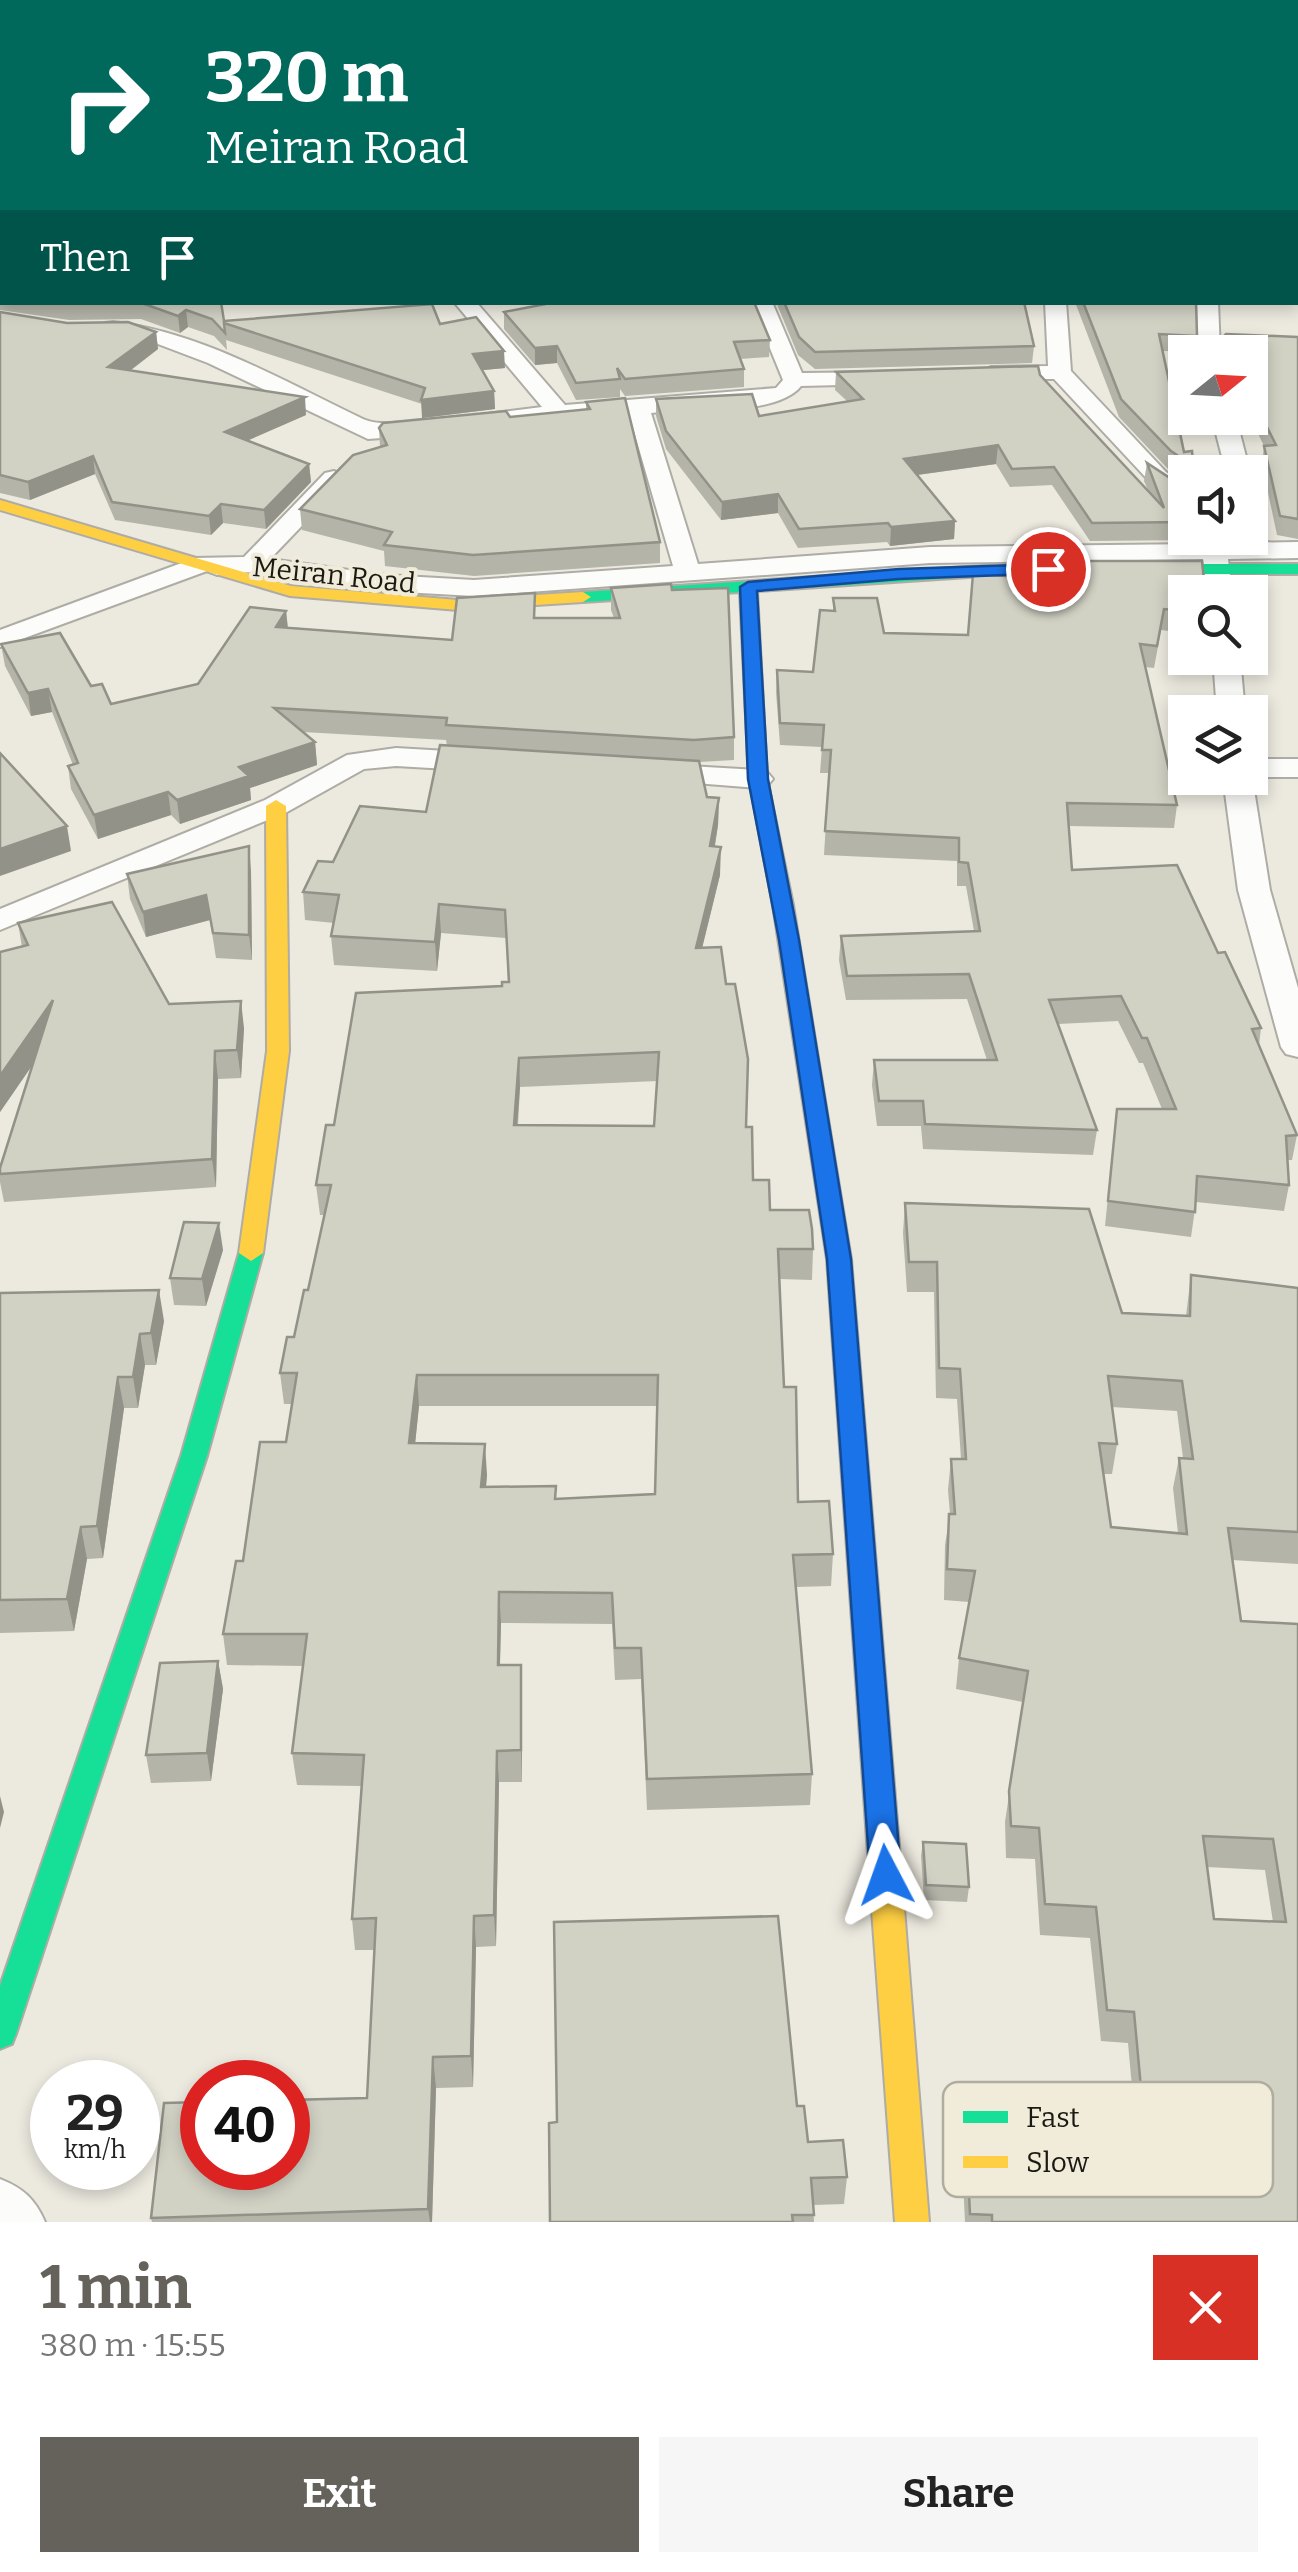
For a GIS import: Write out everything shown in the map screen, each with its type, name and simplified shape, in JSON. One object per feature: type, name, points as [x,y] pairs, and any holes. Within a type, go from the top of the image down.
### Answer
[{"type":"street","points":[[467,305],[559,412]]},
{"type":"street","points":[[762,305],[794,380]]},
{"type":"street","points":[[1055,305],[1060,372],[1168,484]]},
{"type":"street","points":[[1206,305],[1209,335]]},
{"type":"street","points":[[83,330],[132,328],[216,358],[364,447]]},
{"type":"street","points":[[965,374],[1060,372]]},
{"type":"street","points":[[794,380],[908,376]]},
{"type":"street","points":[[252,564],[364,447],[559,412],[770,398],[784,393],[794,380]]},
{"type":"street","points":[[638,407],[688,574]]},
{"type":"street","points":[[0,506],[210,565]]},
{"type":"street","name":"Meiran Road","points":[[210,565],[290,591],[458,604],[1014,569],[1216,562],[1298,550]]},
{"type":"street","name":"Meiran Road","points":[[210,565],[252,564],[385,583],[474,588],[930,556],[1216,562],[1298,569]]},
{"type":"street","points":[[0,639],[210,565]]},
{"type":"street","points":[[748,587],[758,779],[786,924],[839,1259],[912,2222]]},
{"type":"street","points":[[0,920],[276,806],[357,761],[396,757],[510,764]]},
{"type":"street","points":[[1268,768],[1298,768]]},
{"type":"street","points":[[625,771],[758,779]]},
{"type":"street","points":[[1240,795],[1254,890],[1294,1011],[1298,1047]]},
{"type":"street","points":[[0,2034],[194,1456],[255,1238],[278,1051],[276,806]]},
{"type":"street","points":[[0,2205],[18,2222]]},
{"type":"building","points":[[147,305],[221,305],[224,321],[432,305],[440,324],[476,317],[504,351],[473,354],[494,391],[421,400],[425,388],[224,323],[225,333],[212,319],[186,310],[178,316]]},
{"type":"building","points":[[540,305],[755,305],[770,340],[734,342],[744,369],[625,379],[617,368],[620,379],[576,383],[557,346],[535,348],[504,312]]},
{"type":"building","points":[[785,305],[1025,305],[1034,346],[815,352],[799,337]]},
{"type":"building","points":[[1084,305],[1196,305],[1197,335],[1159,334],[1168,376],[1168,435],[1180,435],[1184,452],[1192,451],[1192,455],[1171,451],[1121,399]]},
{"type":"building","points":[[0,312],[67,323],[128,322],[156,332],[108,367],[305,397],[225,432],[309,464],[264,510],[221,504],[209,516],[112,502],[93,456],[28,482],[0,475]]},
{"type":"building","points":[[1268,336],[1298,337],[1298,519],[1280,516],[1264,446],[1276,445],[1268,429]]},
{"type":"building","points":[[1038,366],[1040,375],[1164,508],[1147,463],[1168,477],[1168,522],[1092,523],[1054,467],[1012,469],[998,445],[904,459],[955,521],[799,529],[778,494],[722,502],[666,431],[656,399],[752,394],[759,416],[863,399],[836,372]]},
{"type":"building","points":[[625,398],[660,542],[473,555],[384,545],[392,532],[300,509],[353,455],[387,445],[379,428],[383,423],[506,411],[510,417],[590,409],[586,402]]},
{"type":"building","points":[[1087,561],[1202,561],[1203,575],[1168,575],[1168,609],[1164,609],[1157,646],[1140,644],[1168,766],[1168,795],[1175,795],[1177,805],[1067,803],[1072,870],[1177,865],[1218,953],[1225,952],[1261,1028],[1252,1029],[1297,1135],[1286,1136],[1289,1185],[1197,1176],[1195,1212],[1108,1201],[1117,1109],[1176,1109],[1147,1038],[1142,1038],[1121,996],[1049,1000],[1097,1130],[925,1124],[923,1101],[879,1101],[874,1060],[997,1060],[969,974],[847,976],[841,936],[980,931],[968,863],[959,862],[959,838],[825,831],[831,750],[822,750],[824,725],[780,723],[777,670],[813,672],[820,610],[835,611],[833,598],[877,598],[884,633],[968,635],[973,574],[1084,581]]},
{"type":"building","points":[[671,584],[672,590],[728,588],[734,737],[694,740],[446,725],[447,718],[274,708],[315,742],[239,767],[249,776],[177,800],[168,792],[94,815],[68,766],[78,763],[48,689],[28,693],[1,644],[60,633],[91,686],[102,684],[111,704],[198,684],[250,607],[286,611],[276,627],[452,640],[457,598],[535,593],[534,618],[620,618],[611,588]]},
{"type":"building","points":[[440,745],[699,761],[707,797],[719,798],[710,846],[721,847],[696,948],[721,947],[726,984],[735,984],[748,1059],[746,1127],[752,1127],[753,1180],[769,1180],[770,1210],[809,1210],[812,1229],[813,1249],[778,1249],[784,1387],[796,1387],[798,1502],[829,1501],[833,1554],[793,1555],[812,1774],[647,1779],[641,1648],[615,1648],[612,1593],[499,1592],[498,1665],[521,1665],[521,1750],[497,1751],[494,1915],[474,1916],[471,2056],[433,2057],[428,2209],[151,2218],[154,2190],[160,2190],[164,2103],[180,2103],[180,2190],[310,2190],[310,2099],[367,2098],[376,1918],[352,1919],[364,1755],[292,1753],[307,1634],[223,1634],[236,1561],[243,1561],[260,1442],[286,1442],[297,1373],[280,1373],[287,1337],[294,1337],[304,1290],[308,1290],[331,1185],[316,1185],[326,1125],[334,1125],[356,993],[502,986],[502,982],[509,982],[505,910],[439,904],[435,942],[331,936],[339,895],[303,892],[318,861],[333,862],[360,806],[426,812]],"holes":[[[659,1052],[654,1126],[514,1125],[519,1058]],[[417,1375],[658,1375],[655,1494],[555,1499],[556,1486],[481,1487],[485,1444],[409,1443]]]},
{"type":"building","points":[[0,753],[67,826],[0,849]]},
{"type":"building","points":[[249,846],[249,935],[213,933],[206,895],[143,912],[127,874]]},
{"type":"building","points":[[112,902],[169,1004],[241,1001],[237,1050],[215,1051],[212,1159],[0,1174],[53,1000],[0,1076],[0,952],[28,945],[18,923]]},
{"type":"building","points":[[905,1203],[1089,1209],[1122,1313],[1190,1316],[1191,1275],[1298,1288],[1298,1532],[1228,1528],[1241,1621],[1298,1624],[1298,2222],[992,2222],[992,2215],[970,2214],[969,2197],[1273,2197],[1273,2082],[1140,2082],[1134,2012],[1107,2010],[1096,1907],[1045,1904],[1039,1828],[1011,1826],[1009,1791],[1028,1671],[959,1658],[975,1571],[947,1569],[949,1514],[955,1514],[951,1459],[966,1459],[960,1369],[939,1368],[937,1262],[909,1262]],"holes":[[[1108,1376],[1182,1381],[1193,1459],[1179,1458],[1187,1534],[1111,1527],[1099,1443],[1117,1444]],[[1203,1836],[1273,1839],[1286,1922],[1214,1919]]]},
{"type":"building","points":[[184,1222],[219,1223],[202,1279],[170,1278]]},
{"type":"building","points":[[159,1290],[151,1333],[140,1334],[133,1377],[118,1377],[97,1526],[81,1527],[67,1599],[0,1600],[0,1293]]},
{"type":"building","points":[[218,1661],[207,1753],[146,1755],[160,1663]]},
{"type":"building","points":[[923,1842],[966,1844],[969,1887],[926,1885]]},
{"type":"building","points":[[778,1916],[797,2106],[804,2106],[808,2142],[843,2140],[847,2177],[811,2178],[814,2215],[792,2215],[793,2222],[550,2222],[549,2123],[557,2122],[554,1922]]},
{"type":"traffic: fast","points":[[583,597],[1014,569],[1298,569]]},
{"type":"traffic: fast","points":[[748,587],[758,779],[783,905],[839,1259],[886,1883]]},
{"type":"traffic: fast","points":[[0,2034],[194,1456],[251,1253]]},
{"type":"traffic: slow","points":[[0,505],[290,591],[458,605],[583,597]]},
{"type":"traffic: slow","points":[[251,1253],[278,1051],[276,806]]},
{"type":"traffic: slow","points":[[886,1883],[912,2222]]},
{"type":"route","points":[[886,1875],[839,1259],[789,940],[758,779],[748,587],[899,574],[1048,569]]}]
